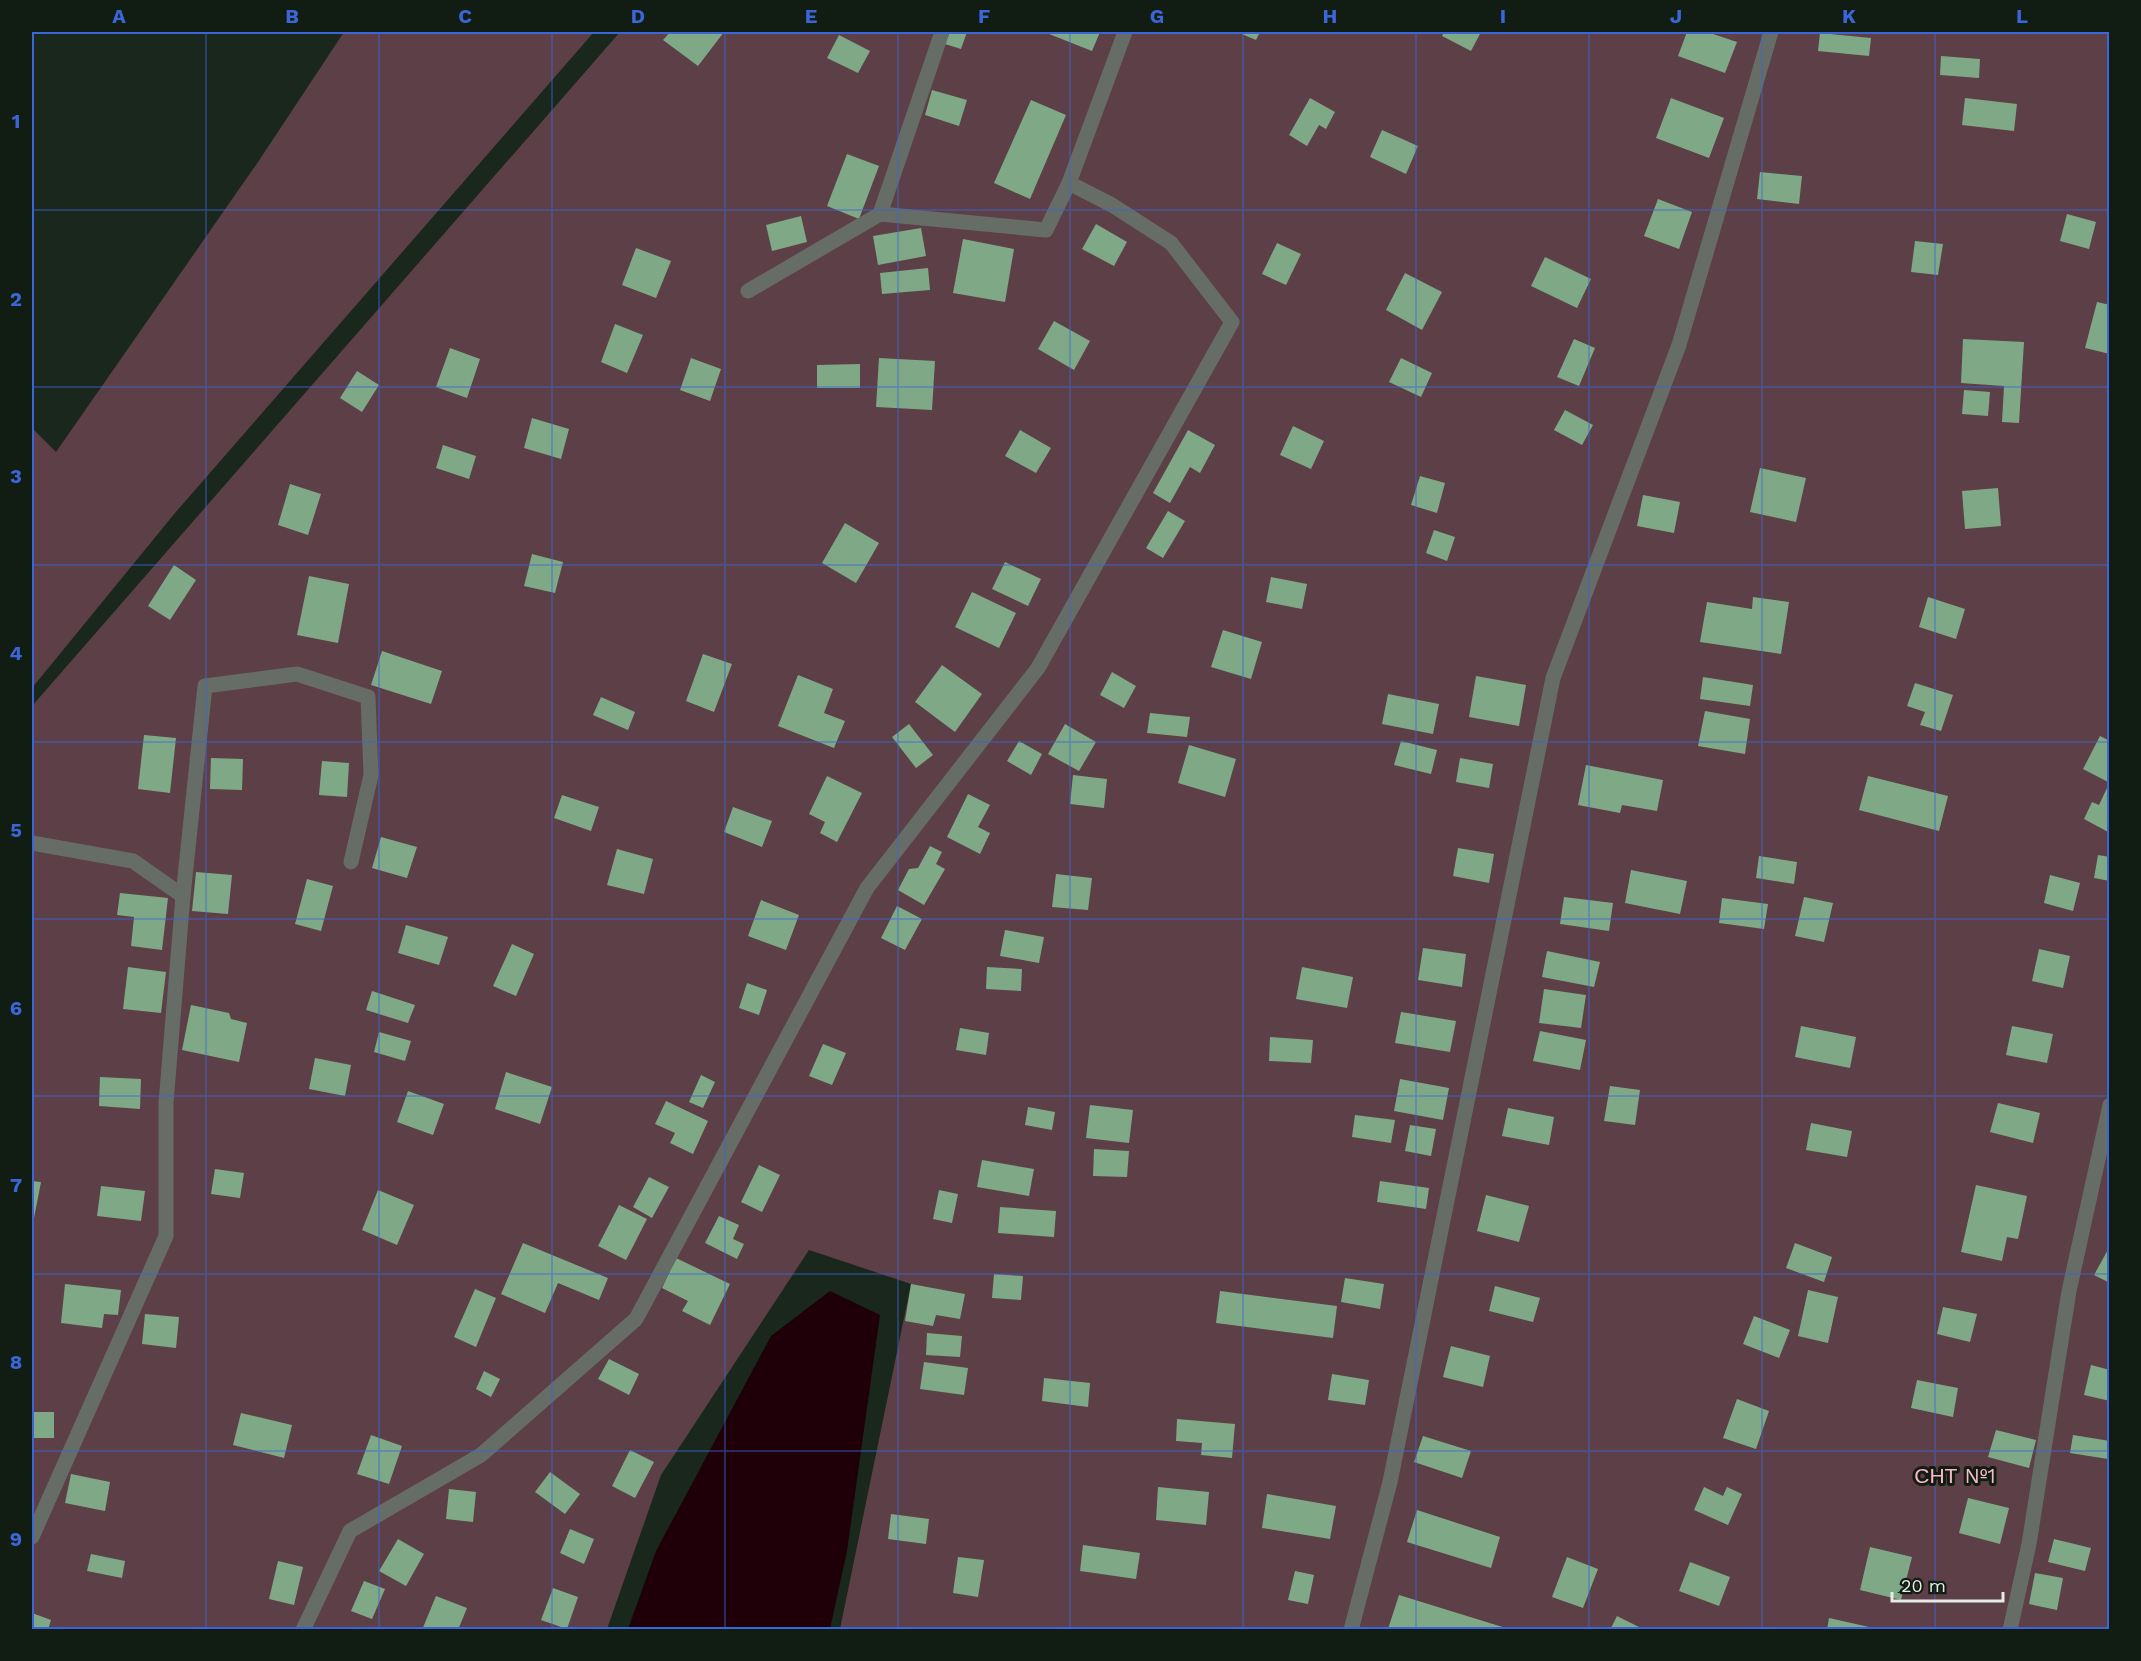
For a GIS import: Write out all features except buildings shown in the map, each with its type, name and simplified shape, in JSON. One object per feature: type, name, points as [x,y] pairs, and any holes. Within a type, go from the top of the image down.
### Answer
[{"type":"street","points":[[880,214],[942,32]]},
{"type":"street","points":[[748,291],[880,214],[1046,231],[1069,183],[1125,32]]},
{"type":"street","points":[[1351,1629],[1390,1482],[1553,678],[1679,345],[1771,32]]},
{"type":"street","points":[[303,1629],[350,1531],[481,1455],[636,1319],[867,888],[1038,668],[1232,322],[1171,243],[1112,205],[1069,183]]},
{"type":"street","points":[[32,1537],[166,1236],[166,1103],[183,896],[205,686],[297,674],[368,697],[371,775],[351,862]]},
{"type":"street","points":[[32,843],[133,861],[183,896]]},
{"type":"street","points":[[2010,1629],[2029,1544],[2069,1291],[2109,1105]]},
{"type":"green space","points":[[344,32],[594,32],[175,513],[32,688],[32,428],[56,452],[258,162]]},
{"type":"green space","name":"СНТ №1","points":[[620,32],[2109,32],[2109,1629],[840,1629],[911,1284],[809,1250],[661,1475],[607,1629],[32,1630],[32,706]]},
{"type":"shaded area","points":[[830,1291],[880,1315],[847,1551],[830,1629],[628,1629],[656,1551],[771,1336]]}]
